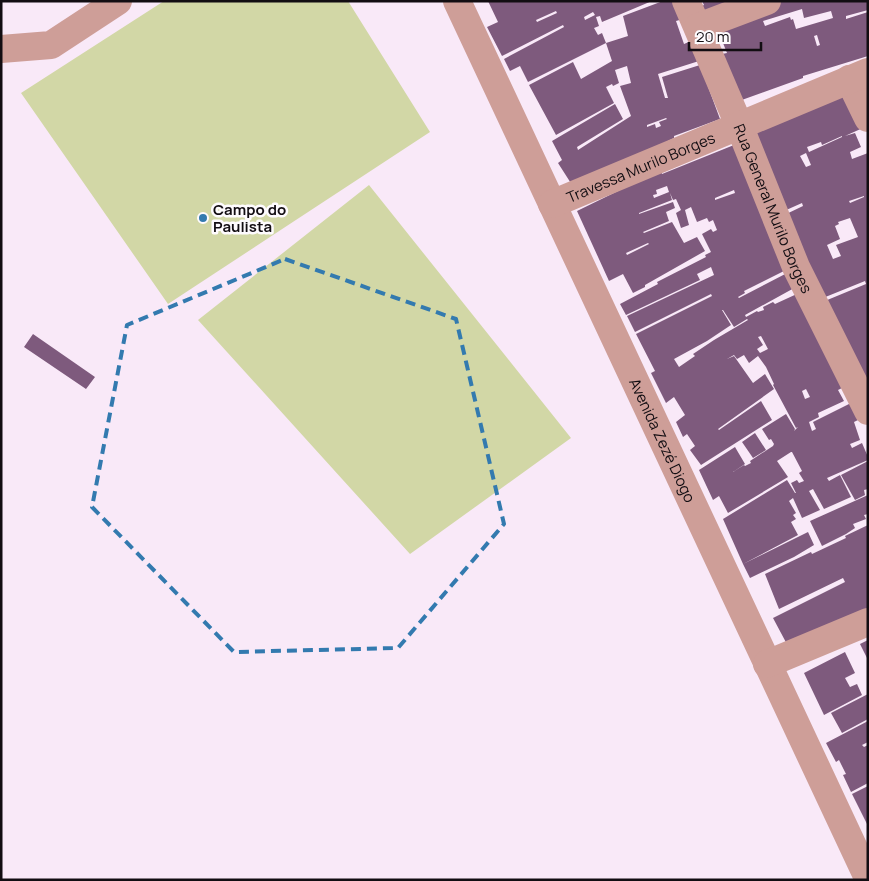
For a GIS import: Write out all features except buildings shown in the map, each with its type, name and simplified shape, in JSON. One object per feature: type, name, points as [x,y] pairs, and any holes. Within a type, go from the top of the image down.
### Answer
[{"type":"street","points":[[1,49],[51,44],[118,1]]},
{"type":"street","name":"Avenida Zezé Diogo","points":[[457,1],[868,878]]},
{"type":"street","name":"Rua General Murilo Borges","points":[[686,1],[739,125],[796,267],[868,411]]},
{"type":"street","points":[[698,27],[767,1]]},
{"type":"street","points":[[858,75],[868,118]]},
{"type":"street","name":"Travessa Murilo Borges","points":[[552,204],[858,75]]},
{"type":"street","points":[[768,664],[868,622]]},
{"type":"highlighted area","points":[[285,259],[456,319],[504,524],[398,648],[234,652],[92,507],[127,325]]},
{"type":"green space","name":"Campo do Paulista","points":[[164,1],[348,1],[430,132],[168,304],[21,93]]},
{"type":"green space","points":[[369,185],[571,438],[410,554],[198,320]]},
{"type":"place","name":"Campo do Paulista","points":[[203,218]]}]
